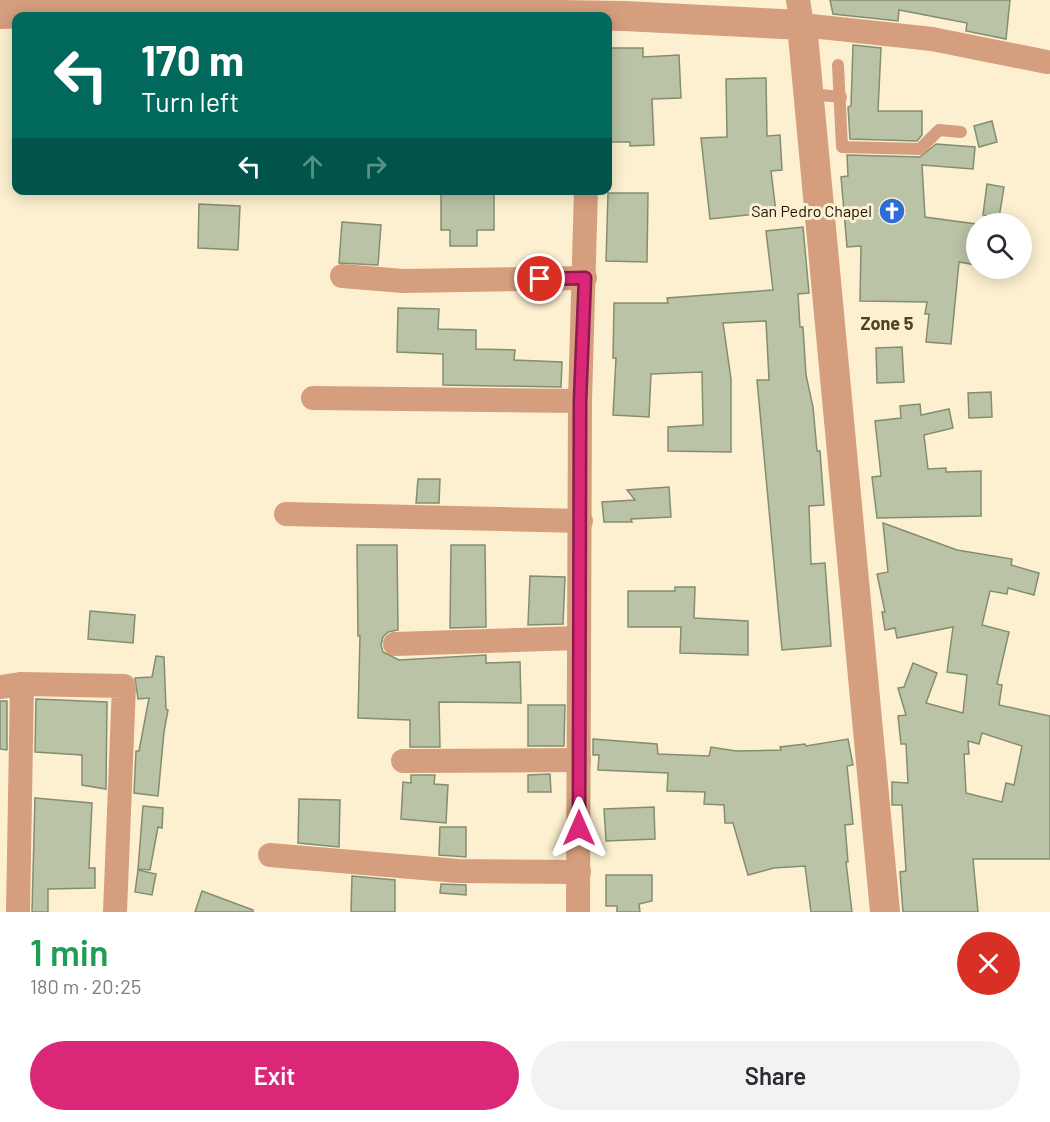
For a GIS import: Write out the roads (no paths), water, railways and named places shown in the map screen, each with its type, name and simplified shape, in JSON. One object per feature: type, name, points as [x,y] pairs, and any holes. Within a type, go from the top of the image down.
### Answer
[{"type":"street","points":[[605,12],[624,8],[800,12],[1047,62]]},
{"type":"street","points":[[68,12],[170,9],[204,12]]},
{"type":"street","points":[[800,12],[810,94],[885,912]]},
{"type":"street","points":[[578,912],[580,401],[586,195]]},
{"type":"street","points":[[342,276],[403,281],[585,278]]},
{"type":"street","points":[[313,398],[580,401]]},
{"type":"street","points":[[286,514],[580,521]]},
{"type":"street","points":[[395,644],[579,638]]},
{"type":"street","points":[[18,912],[11,685],[124,686],[115,912]]},
{"type":"street","points":[[403,761],[579,760]]},
{"type":"street","points":[[270,855],[458,871],[579,872]]},
{"type":"lane","points":[[838,65],[842,147],[920,149],[939,130],[961,132]]},
{"type":"lane","points":[[810,94],[841,97]]},
{"type":"place","name":"San Pedro Chapel","points":[[892,211]]},
{"type":"district","name":"Zone 5","points":[[887,324]]}]
